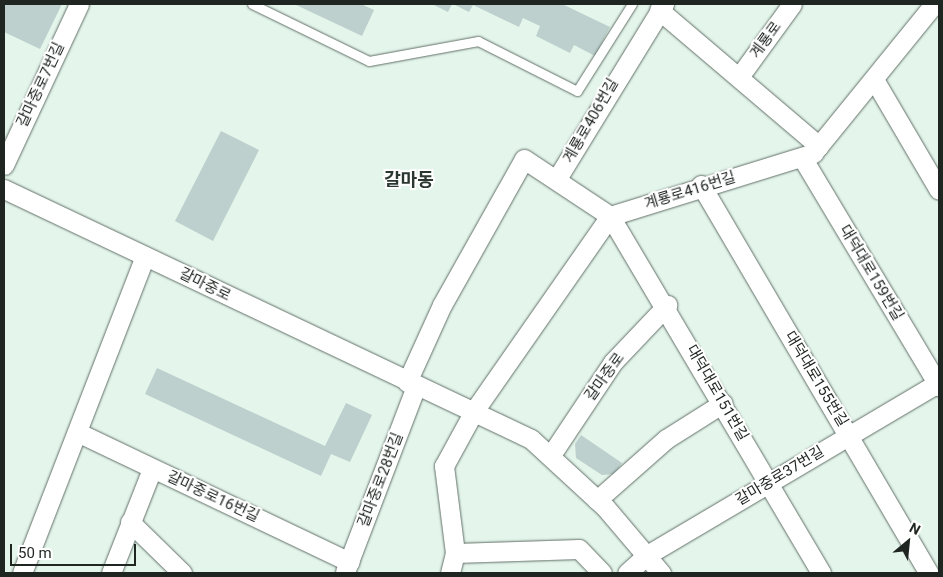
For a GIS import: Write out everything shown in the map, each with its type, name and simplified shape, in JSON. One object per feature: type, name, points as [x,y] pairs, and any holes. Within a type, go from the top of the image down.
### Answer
[{"type":"street","name":"갈마중로7번길","points":[[4,165],[79,4]]},
{"type":"street","name":"계룡로","points":[[739,77],[792,4]]},
{"type":"street","name":"계룡로416번길","points":[[610,216],[701,185],[803,159],[819,146],[875,81],[934,4]]},
{"type":"street","name":"계룡로406번길","points":[[610,216],[558,177],[661,7],[819,146]]},
{"type":"street","points":[[875,81],[939,190]]},
{"type":"street","points":[[411,384],[442,305],[524,159],[558,177]]},
{"type":"street","name":"대덕대로159번길","points":[[803,159],[939,384]]},
{"type":"street","name":"대덕대로155번길","points":[[701,185],[929,573]]},
{"type":"street","name":"갈마중로","points":[[4,189],[411,384],[474,411],[531,439],[551,455],[597,500],[661,573]]},
{"type":"street","points":[[450,573],[455,553],[444,466],[474,411],[610,216]]},
{"type":"street","name":"대덕대로151번길","points":[[610,216],[667,306],[821,573]]},
{"type":"street","points":[[22,573],[145,256]]},
{"type":"street","name":"갈마중로","points":[[551,455],[613,362],[667,306]]},
{"type":"street","name":"갈마중로28번길","points":[[347,568],[411,384]]},
{"type":"street","name":"갈마중로37번길","points":[[628,573],[647,555],[939,384]]},
{"type":"street","points":[[597,500],[666,439],[723,403]]},
{"type":"street","name":"갈마중로16번길","points":[[77,432],[347,568]]},
{"type":"street","points":[[111,573],[152,469]]},
{"type":"street","points":[[130,522],[182,573]]},
{"type":"street","points":[[455,553],[578,549],[602,573]]},
{"type":"lane","points":[[252,4],[369,61],[478,41],[577,90],[632,4]]},
{"type":"building","points":[[4,4],[62,4],[40,49],[4,32]]},
{"type":"building","points":[[294,4],[361,4],[374,10],[362,36]]},
{"type":"building","points":[[432,4],[452,4],[448,12]]},
{"type":"building","points":[[453,4],[562,4],[610,27],[595,56],[574,45],[570,53],[536,36],[540,26],[523,18],[519,27],[473,5],[469,12]]},
{"type":"building","points":[[221,131],[259,150],[213,241],[175,221]]},
{"type":"building","points":[[157,368],[325,446],[346,403],[372,415],[350,462],[331,454],[321,476],[145,394]]},
{"type":"building","points":[[581,435],[622,463],[615,474],[602,475],[576,458],[575,444]]},
{"type":"district","name":"갈마동","points":[[409,180]]}]
